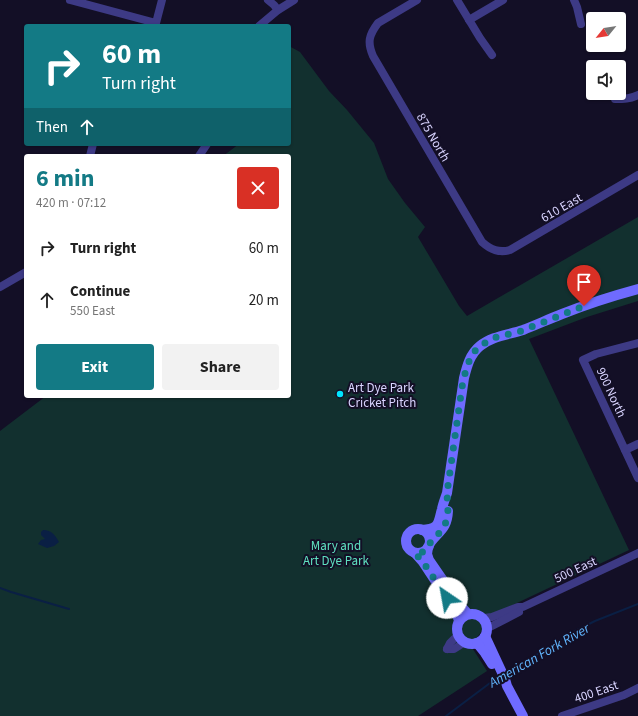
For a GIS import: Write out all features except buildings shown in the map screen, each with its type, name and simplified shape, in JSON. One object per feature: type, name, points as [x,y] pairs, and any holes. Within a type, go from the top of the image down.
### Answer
[{"type":"street","points":[[70,0],[156,23],[162,0]]},
{"type":"street","points":[[268,0],[278,10]]},
{"type":"street","points":[[261,24],[278,10],[294,0]]},
{"type":"street","name":"875 North","points":[[417,0],[378,23],[370,38],[370,49],[482,242],[494,250]]},
{"type":"street","points":[[457,0],[492,55]]},
{"type":"street","points":[[469,20],[503,0]]},
{"type":"street","points":[[574,0],[578,6],[581,24]]},
{"type":"street","points":[[626,99],[638,95]]},
{"type":"street","name":"610 East","points":[[494,250],[500,252],[510,250],[638,175]]},
{"type":"street","points":[[0,287],[24,273]]},
{"type":"street","points":[[523,716],[508,686],[502,680],[496,666],[486,633],[487,626],[484,618],[476,614],[464,617],[458,615],[423,562],[410,550],[406,540],[413,530],[432,528],[438,523],[447,493],[464,378],[468,364],[476,350],[493,338],[521,331],[592,303],[638,289]]},
{"type":"street","name":"900 North","points":[[638,342],[596,354],[583,360],[638,478]]},
{"type":"street","points":[[625,450],[638,444]]},
{"type":"street","points":[[415,553],[421,553],[424,551],[441,531],[446,522],[448,513],[447,493]]},
{"type":"street","points":[[422,530],[428,534],[429,538],[429,560],[460,605],[464,617]]},
{"type":"street","name":"500 East","points":[[484,618],[492,618],[518,607],[523,607],[638,553]]},
{"type":"street","name":"500 East","points":[[486,633],[490,627],[520,611],[523,607]]},
{"type":"street","points":[[464,617],[457,625],[458,635],[460,638],[473,644],[480,642],[486,633]]},
{"type":"street","points":[[458,635],[450,643],[447,649],[454,649],[466,642]]},
{"type":"street","points":[[477,643],[496,666]]},
{"type":"street","name":"400 East","points":[[562,716],[624,695],[638,688]]},
{"type":"green space","name":"Mary and Art Dye Park","points":[[291,47],[300,52],[329,91],[374,143],[388,179],[425,227],[418,237],[459,306],[467,316],[638,217],[638,301],[587,317],[529,339],[629,550],[494,614],[471,646],[487,671],[418,716],[0,716],[0,431],[43,398],[291,398],[291,154],[226,154],[236,146],[291,146]]},
{"type":"water","points":[[43,530],[53,533],[59,542],[54,546],[47,548],[38,544],[41,540],[45,539],[41,535]]},
{"type":"waterway","points":[[0,588],[69,609]]},
{"type":"waterway","name":"American Fork River","points":[[506,674],[573,632],[595,621],[638,604]]},
{"type":"waterway","name":"American Fork River","points":[[446,716],[500,677]]},
{"type":"place","name":"Art Dye Park Cricket Pitch","points":[[340,394]]},
{"type":"route","points":[[447,598],[423,562],[415,553],[421,553],[427,549],[430,543],[445,526],[448,513],[447,493],[462,387],[466,369],[472,354],[488,341],[521,331],[584,306]]}]
